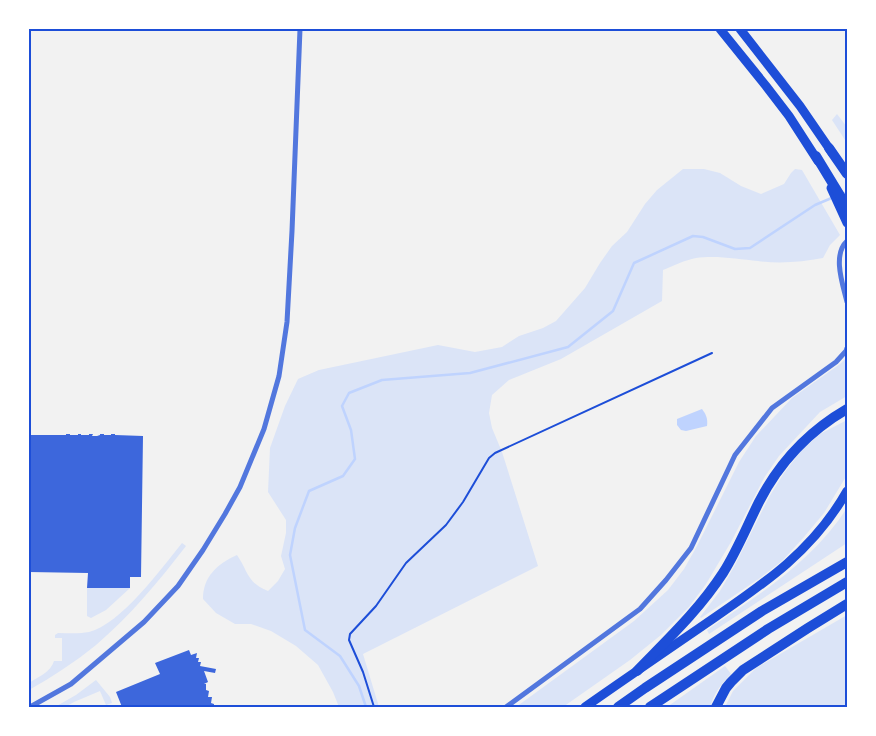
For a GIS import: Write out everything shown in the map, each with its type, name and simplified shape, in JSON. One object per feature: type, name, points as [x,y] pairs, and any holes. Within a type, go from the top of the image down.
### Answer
[{"type":"highway","points":[[720,29],[789,116],[847,207]]},
{"type":"highway","points":[[740,29],[781,80],[847,175]]},
{"type":"highway","points":[[816,156],[847,223]]},
{"type":"highway","points":[[637,671],[711,590],[733,556],[760,502],[784,463],[814,432],[844,411]]},
{"type":"highway","points":[[585,707],[746,596],[786,566],[820,532],[847,491]]},
{"type":"highway","points":[[618,707],[762,611],[847,562]]},
{"type":"highway","points":[[650,707],[768,629],[847,582]]},
{"type":"highway","points":[[716,707],[726,688],[743,670],[847,604]]},
{"type":"street","points":[[30,707],[71,684],[144,622],[178,586],[203,550],[240,487],[264,429],[279,376],[288,322],[300,29]]},
{"type":"street","points":[[847,241],[840,251],[841,275],[847,302]]},
{"type":"street","points":[[506,707],[640,610],[691,548],[735,455],[772,408],[836,362],[846,352],[847,348]]},
{"type":"path","points":[[374,707],[363,672],[348,640],[350,634],[376,606],[406,563],[446,525],[463,502],[489,458],[495,453],[712,353]]},
{"type":"shaded area","points":[[837,114],[847,127],[847,143],[832,120]]},
{"type":"shaded area","points":[[683,169],[704,169],[720,173],[741,186],[761,194],[784,184],[795,169],[802,170],[840,235],[830,245],[823,258],[766,262],[703,257],[688,260],[663,270],[662,301],[561,359],[509,380],[492,395],[489,413],[492,428],[502,452],[538,566],[363,654],[379,707],[339,707],[318,665],[296,646],[271,631],[251,624],[235,624],[216,613],[203,599],[208,578],[212,572],[237,555],[252,580],[268,591],[278,581],[285,569],[281,556],[286,533],[286,520],[268,492],[270,448],[285,406],[298,379],[319,370],[438,345],[475,352],[502,347],[519,336],[543,328],[556,321],[585,288],[612,246],[627,232],[645,204],[657,190]]},
{"type":"shaded area","points":[[847,357],[847,396],[820,412],[779,456],[764,478],[731,542],[706,584],[689,607],[661,635],[630,660],[563,707],[516,707],[634,621],[668,590],[684,569],[739,462],[756,436],[792,398]]},
{"type":"shaded area","points":[[847,420],[847,475],[824,513],[782,561],[701,618],[735,565],[769,497],[784,473],[801,451],[820,434]]},
{"type":"shaded area","points":[[847,508],[847,543],[709,634],[707,630],[746,604],[801,561],[833,527]]},
{"type":"shaded area","points":[[182,543],[186,546],[144,598],[109,634],[55,675],[29,690],[29,683],[47,671],[54,661],[62,661],[62,638],[55,638],[55,635],[58,633],[89,632],[101,627],[114,618],[140,594]]},
{"type":"shaded area","points":[[87,588],[130,588],[106,610],[91,618],[87,616]]},
{"type":"shaded area","points":[[847,615],[847,707],[725,707],[733,691],[756,668]]},
{"type":"shaded area","points":[[725,666],[731,674],[718,689],[710,707],[667,707]]},
{"type":"shaded area","points":[[96,680],[110,697],[112,703],[106,705],[100,691],[65,707],[55,707],[76,695]]},
{"type":"water","points":[[702,409],[705,413],[707,426],[686,431],[681,430],[677,425],[677,419]]},
{"type":"building","points":[[29,435],[143,436],[141,577],[130,577],[130,588],[87,588],[88,573],[29,572]]},
{"type":"building","points":[[189,650],[191,655],[197,653],[196,658],[199,658],[198,662],[201,662],[200,666],[216,669],[215,673],[204,671],[208,682],[204,684],[206,684],[206,690],[209,691],[208,697],[212,697],[211,703],[214,704],[214,707],[122,707],[116,692],[160,674],[155,663]]},
{"type":"waterway","points":[[842,195],[847,192]]},
{"type":"waterway","points":[[366,707],[359,686],[340,656],[305,630],[290,555],[295,528],[309,491],[343,476],[355,459],[351,430],[342,406],[349,393],[382,380],[470,373],[568,347],[613,311],[634,263],[693,236],[703,237],[735,249],[750,248],[815,205],[834,197]]}]
